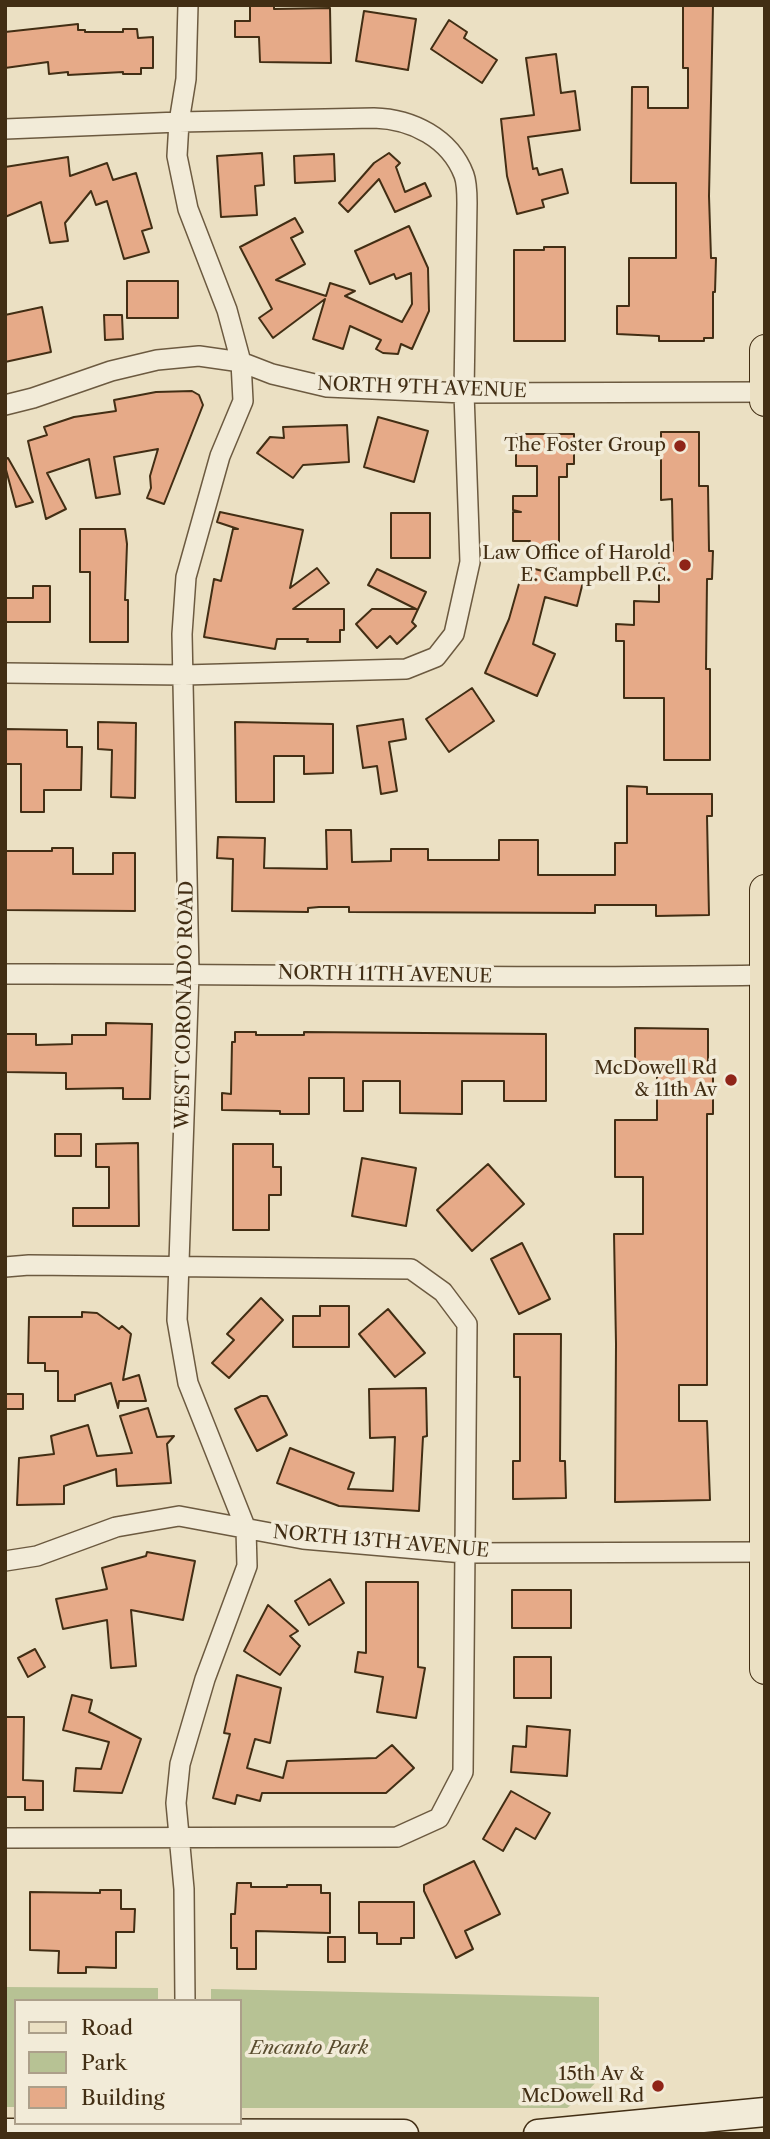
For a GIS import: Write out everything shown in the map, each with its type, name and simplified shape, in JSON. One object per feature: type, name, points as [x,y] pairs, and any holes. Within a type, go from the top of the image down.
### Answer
[{"type":"main road","points":[[765,350],[765,401]]},
{"type":"main road","points":[[765,890],[765,1669]]},
{"type":"street","name":"WEST CORONADO ROAD","points":[[185,1999],[184,1889],[176,1804],[180,1764],[205,1679],[247,1566],[246,1529],[188,1383],[177,1320],[189,973],[182,634],[186,577],[220,456],[243,401],[241,362],[227,310],[188,209],[177,156],[186,79],[188,5]]},
{"type":"street","points":[[5,129],[179,122],[396,118],[437,139],[453,155],[465,177],[467,203],[464,393],[470,562],[454,634],[436,657],[406,669],[184,675],[5,673]]},
{"type":"street","name":"NORTH 9TH AVENUE","points":[[5,405],[111,371],[157,360],[200,356],[241,362],[272,374],[327,387],[464,393],[765,392]]},
{"type":"street","name":"NORTH 11TH AVENUE","points":[[5,974],[189,973],[612,978],[765,975]]},
{"type":"street","points":[[5,1267],[30,1265],[411,1269],[443,1292],[467,1324],[463,1772],[439,1818],[397,1837],[5,1838]]},
{"type":"street","name":"NORTH 13TH AVENUE","points":[[5,1561],[37,1556],[116,1527],[178,1516],[303,1539],[464,1553],[764,1552]]},
{"type":"street","points":[[538,2134],[765,2112]]},
{"type":"street","points":[[5,2133],[183,2128],[404,2134]]},
{"type":"green space","points":[[5,1987],[158,1988],[158,1999],[14,1999],[14,2107],[5,2107]]},
{"type":"green space","name":"Encanto Park","points":[[211,1989],[599,1997],[599,2079],[567,2108],[242,2108],[242,1999],[211,1999]]},
{"type":"building","points":[[250,5],[274,5],[274,9],[330,8],[331,63],[260,62],[259,37],[235,37],[235,21],[250,21]]},
{"type":"building","points":[[683,5],[713,5],[709,196],[711,258],[716,258],[713,338],[704,338],[704,341],[659,341],[659,336],[617,334],[617,306],[629,306],[629,258],[676,258],[676,183],[631,183],[632,87],[648,87],[648,108],[688,108],[688,68],[683,68]]},
{"type":"building","points":[[364,11],[416,19],[408,70],[356,61]]},
{"type":"building","points":[[449,20],[467,32],[464,38],[497,60],[482,83],[431,49]]},
{"type":"building","points":[[78,24],[78,30],[85,32],[123,32],[123,29],[137,29],[138,38],[153,37],[153,68],[141,68],[141,74],[123,72],[68,75],[68,72],[49,74],[48,62],[5,68],[5,32]]},
{"type":"building","points":[[556,54],[561,93],[575,91],[580,130],[528,137],[533,169],[537,168],[539,175],[562,169],[568,193],[542,200],[544,207],[517,214],[507,176],[501,119],[534,115],[526,58]]},
{"type":"building","points":[[262,153],[264,185],[255,186],[257,215],[221,217],[217,156]]},
{"type":"building","points":[[389,153],[400,163],[396,167],[405,192],[425,183],[431,196],[395,212],[379,179],[348,212],[339,203],[374,163]]},
{"type":"building","points":[[334,154],[335,181],[295,183],[294,156]]},
{"type":"building","points":[[68,157],[70,176],[107,163],[113,180],[136,173],[152,228],[142,231],[149,252],[124,259],[107,201],[96,205],[91,191],[65,223],[68,241],[50,243],[41,202],[5,217],[5,167]]},
{"type":"building","points":[[295,218],[303,232],[291,238],[305,264],[276,280],[326,296],[330,283],[355,291],[345,296],[402,322],[412,304],[411,273],[396,279],[394,274],[370,284],[355,251],[409,226],[428,268],[429,311],[412,349],[401,344],[398,354],[383,353],[376,349],[381,340],[350,326],[343,349],[313,339],[325,299],[273,338],[259,318],[272,309],[240,247]]},
{"type":"building","points":[[544,247],[565,247],[565,341],[514,341],[514,250],[544,250]]},
{"type":"building","points":[[127,281],[178,281],[178,318],[127,318]]},
{"type":"building","points":[[42,307],[51,352],[5,362],[5,315]]},
{"type":"building","points":[[104,315],[122,315],[123,339],[105,340]]},
{"type":"building","points":[[192,391],[199,395],[203,405],[164,504],[147,498],[158,449],[114,457],[120,494],[96,498],[89,459],[47,473],[66,509],[46,519],[28,441],[47,435],[44,427],[74,417],[116,411],[114,400],[156,392]]},
{"type":"building","points":[[378,417],[428,431],[414,482],[364,467]]},
{"type":"building","points":[[347,425],[349,462],[303,465],[293,478],[257,453],[270,437],[284,438],[283,427]]},
{"type":"building","points":[[661,432],[699,432],[699,486],[708,486],[709,551],[713,551],[712,579],[707,579],[706,669],[710,669],[710,760],[664,760],[664,698],[624,698],[624,641],[616,641],[616,624],[634,625],[634,601],[659,602],[659,551],[673,551],[672,499],[661,500]]},
{"type":"building","points":[[516,434],[574,434],[574,464],[567,464],[567,477],[559,477],[559,548],[528,548],[530,541],[513,541],[513,512],[521,512],[513,510],[513,496],[537,496],[537,466],[516,466]]},
{"type":"building","points":[[8,458],[33,502],[16,507],[5,466],[5,459]]},
{"type":"building","points":[[220,512],[303,530],[290,588],[317,568],[329,583],[293,609],[344,609],[344,630],[340,630],[340,642],[277,639],[275,649],[204,637],[214,579],[221,581],[233,529],[238,529],[217,522]]},
{"type":"building","points":[[391,513],[430,513],[430,558],[391,558]]},
{"type":"building","points":[[80,529],[125,529],[128,642],[90,642],[90,572],[80,572]]},
{"type":"building","points":[[524,566],[583,582],[577,606],[545,597],[533,644],[555,654],[537,696],[485,673],[509,619]]},
{"type":"building","points":[[377,569],[426,592],[412,622],[416,626],[397,644],[390,636],[377,648],[356,624],[372,609],[416,609],[368,585]]},
{"type":"building","points":[[33,586],[50,586],[50,622],[5,622],[5,598],[33,598]]},
{"type":"building","points":[[472,688],[494,721],[449,752],[426,719]]},
{"type":"building","points":[[403,719],[406,739],[389,742],[397,791],[381,794],[377,766],[363,768],[357,726]]},
{"type":"building","points":[[98,722],[136,723],[135,798],[111,797],[112,750],[98,749]]},
{"type":"building","points":[[235,722],[333,724],[333,773],[304,774],[304,756],[274,756],[274,802],[236,802]]},
{"type":"building","points":[[5,729],[67,730],[67,747],[82,747],[81,790],[44,790],[44,812],[21,812],[21,764],[5,764]]},
{"type":"building","points":[[627,786],[647,787],[647,794],[712,794],[712,816],[707,816],[709,915],[656,916],[656,905],[595,905],[595,913],[349,912],[349,907],[308,908],[308,912],[232,911],[233,859],[217,858],[218,837],[265,838],[264,868],[327,869],[326,830],[351,830],[352,862],[391,861],[391,849],[428,849],[428,860],[499,860],[499,840],[538,840],[538,875],[615,875],[615,843],[627,843]]},
{"type":"building","points":[[52,848],[73,848],[73,874],[113,874],[113,853],[135,853],[135,911],[5,910],[5,851],[52,851]]},
{"type":"building","points":[[106,1023],[152,1024],[150,1099],[123,1099],[123,1088],[66,1089],[66,1073],[5,1072],[5,1034],[36,1034],[36,1045],[72,1044],[72,1035],[106,1035]]},
{"type":"building","points":[[635,1028],[708,1029],[708,1072],[713,1072],[713,1114],[707,1114],[707,1385],[679,1385],[679,1421],[707,1421],[710,1500],[615,1502],[614,1234],[643,1234],[643,1177],[615,1177],[615,1120],[657,1120],[657,1062],[635,1062]]},
{"type":"building","points":[[235,1032],[256,1032],[256,1035],[304,1035],[304,1032],[546,1034],[546,1101],[504,1101],[504,1081],[462,1081],[462,1114],[400,1113],[400,1081],[363,1081],[363,1111],[344,1111],[344,1078],[309,1078],[309,1114],[222,1110],[222,1093],[231,1094],[232,1042],[235,1042]]},
{"type":"building","points":[[55,1134],[81,1134],[81,1156],[55,1156]]},
{"type":"building","points":[[138,1143],[139,1226],[73,1226],[73,1208],[109,1208],[109,1167],[96,1167],[96,1144]]},
{"type":"building","points":[[233,1144],[273,1144],[273,1167],[281,1167],[281,1195],[269,1195],[269,1230],[233,1230]]},
{"type":"building","points":[[362,1158],[416,1168],[406,1226],[352,1216]]},
{"type":"building","points":[[488,1164],[524,1204],[472,1251],[437,1210]]},
{"type":"building","points":[[522,1243],[550,1299],[519,1314],[491,1259]]},
{"type":"building","points":[[261,1298],[283,1320],[229,1378],[212,1363],[234,1340],[227,1334]]},
{"type":"building","points":[[320,1306],[349,1306],[349,1347],[293,1347],[293,1316],[320,1316]]},
{"type":"building","points":[[388,1309],[425,1353],[395,1377],[359,1334]]},
{"type":"building","points":[[82,1312],[97,1313],[131,1334],[123,1380],[139,1375],[146,1401],[119,1401],[118,1408],[111,1383],[75,1395],[75,1401],[58,1401],[58,1371],[45,1371],[45,1363],[28,1363],[29,1317],[82,1317]]},
{"type":"building","points":[[514,1334],[561,1334],[560,1461],[565,1461],[566,1498],[513,1499],[513,1461],[520,1461],[520,1377],[514,1377]]},
{"type":"building","points":[[426,1388],[427,1436],[423,1437],[419,1511],[339,1506],[277,1483],[290,1448],[354,1473],[348,1489],[393,1491],[395,1437],[370,1438],[369,1389]]},
{"type":"building","points":[[5,1394],[23,1394],[23,1409],[5,1409]]},
{"type":"building","points":[[261,1396],[267,1396],[287,1435],[257,1451],[235,1409]]},
{"type":"building","points":[[148,1408],[157,1437],[174,1436],[167,1444],[171,1483],[117,1486],[116,1469],[64,1486],[64,1504],[17,1505],[19,1458],[54,1454],[51,1436],[88,1425],[97,1456],[132,1453],[120,1416]]},
{"type":"building","points":[[147,1552],[195,1561],[183,1620],[131,1610],[136,1666],[111,1668],[107,1620],[63,1629],[56,1599],[107,1589],[102,1568],[146,1556]]},
{"type":"building","points":[[330,1579],[344,1603],[309,1625],[295,1601]]},
{"type":"building","points":[[366,1582],[418,1582],[418,1667],[425,1668],[416,1718],[377,1712],[383,1677],[355,1672],[358,1652],[366,1653]]},
{"type":"building","points":[[512,1590],[571,1590],[571,1628],[512,1628]]},
{"type":"building","points":[[268,1605],[298,1631],[290,1636],[300,1646],[280,1675],[244,1651]]},
{"type":"building","points":[[35,1649],[45,1667],[28,1677],[18,1658]]},
{"type":"building","points":[[514,1657],[551,1657],[551,1698],[514,1698]]},
{"type":"building","points":[[237,1675],[281,1688],[270,1743],[255,1739],[247,1768],[283,1778],[287,1761],[376,1758],[392,1745],[414,1768],[386,1793],[262,1793],[260,1801],[237,1795],[235,1804],[213,1798],[230,1734],[224,1733]]},
{"type":"building","points":[[72,1695],[92,1700],[89,1712],[141,1739],[122,1793],[74,1791],[76,1768],[101,1769],[109,1742],[63,1730]]},
{"type":"building","points":[[5,1717],[24,1717],[23,1780],[43,1781],[43,1810],[25,1810],[25,1797],[5,1797]]},
{"type":"building","points":[[527,1726],[570,1730],[567,1776],[511,1772],[513,1746],[526,1747]]},
{"type":"building","points":[[511,1791],[550,1813],[535,1839],[516,1828],[503,1851],[483,1839]]},
{"type":"building","points":[[474,1861],[500,1914],[465,1931],[473,1949],[456,1958],[424,1891],[424,1885]]},
{"type":"building","points":[[237,1883],[251,1883],[251,1887],[321,1885],[321,1893],[330,1893],[330,1933],[256,1931],[256,1969],[237,1969],[237,1948],[231,1948],[231,1914],[235,1914]]},
{"type":"building","points":[[100,1890],[121,1890],[121,1909],[135,1909],[134,1932],[116,1932],[116,1968],[86,1967],[86,1973],[58,1973],[59,1951],[30,1950],[30,1892],[100,1893]]},
{"type":"building","points":[[359,1902],[414,1902],[414,1938],[401,1938],[401,1944],[377,1944],[377,1933],[359,1933]]},
{"type":"building","points":[[328,1937],[345,1937],[345,1962],[328,1962]]},
{"type":"place","name":"The Foster Group","points":[[680,446]]},
{"type":"place","name":"Law Office of Harold E. Campbell P.C.","points":[[685,565]]},
{"type":"place","name":"McDowell Rd & 11th Av","points":[[731,1080]]},
{"type":"place","name":"15th Av & McDowell Rd","points":[[658,2086]]}]
